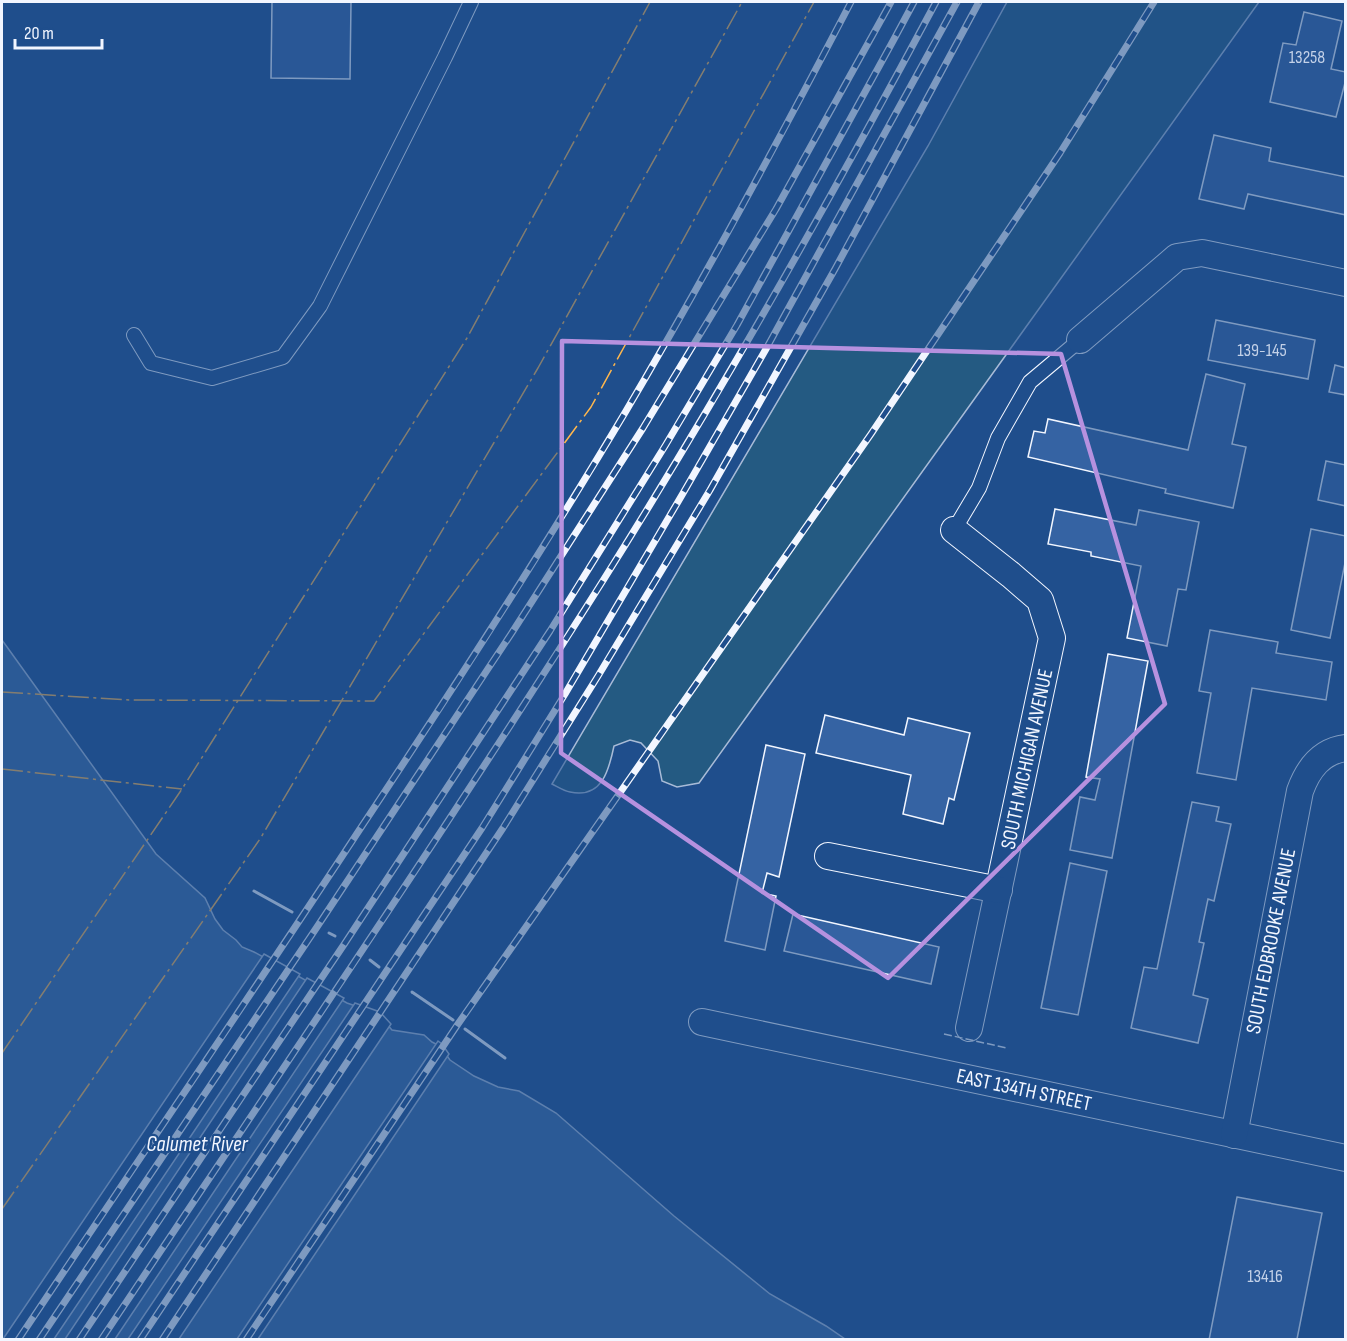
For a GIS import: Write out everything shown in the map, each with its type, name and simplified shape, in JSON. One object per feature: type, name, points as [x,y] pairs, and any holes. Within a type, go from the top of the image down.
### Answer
[{"type":"street","points":[[1080,340],[1177,257],[1202,253],[1346,283]]},
{"type":"street","name":"SOUTH MICHIGAN AVENUE","points":[[954,530],[1040,600],[1052,638],[969,1028]]},
{"type":"street","name":"SOUTH EDBROOKE AVENUE","points":[[1234,1135],[1300,791],[1312,765],[1335,751]]},
{"type":"street","points":[[828,856],[999,890]]},
{"type":"street","name":"EAST 134TH STREET","points":[[702,1022],[1346,1158]]},
{"type":"lane","points":[[134,335],[151,363],[212,378],[283,357],[320,306],[446,57],[471,2]]},
{"type":"lane","points":[[954,530],[979,488],[998,438],[1030,382],[1080,340]]},
{"type":"highlighted area","points":[[562,341],[1061,354],[1165,704],[888,978],[561,753]]},
{"type":"shaded area","points":[[1007,2],[1259,2],[699,783],[677,787],[662,781],[658,761],[641,743],[630,740],[614,746],[610,764],[602,781],[590,791],[570,792],[552,784],[928,146]]},
{"type":"water","name":"Calumet River","points":[[2,640],[156,854],[205,898],[223,930],[242,947],[347,1003],[378,1014],[392,1030],[424,1035],[440,1046],[450,1060],[474,1076],[498,1087],[519,1091],[556,1113],[674,1216],[770,1294],[845,1339],[2,1339]]},
{"type":"pier","points":[[264,954],[300,974],[54,1339],[3,1339]]},
{"type":"pier","points":[[307,978],[344,998],[115,1339],[65,1339]]},
{"type":"pier","points":[[355,1003],[380,1012],[391,1024],[179,1339],[128,1339]]},
{"type":"pier","points":[[438,1041],[449,1054],[258,1339],[237,1339]]},
{"type":"building","points":[[272,2],[351,2],[350,79],[271,78]]},
{"type":"building","points":[[1304,12],[1342,21],[1331,69],[1346,72],[1336,117],[1270,102],[1283,43],[1296,45]]},
{"type":"building","points":[[1214,135],[1271,148],[1269,161],[1346,177],[1346,215],[1248,194],[1244,209],[1199,199]]},
{"type":"building","points":[[1216,320],[1315,340],[1308,379],[1208,360]]},
{"type":"building","points":[[1335,365],[1346,368],[1346,395],[1329,392]]},
{"type":"building","points":[[1206,374],[1245,384],[1232,444],[1246,447],[1233,508],[1165,493],[1166,489],[1028,457],[1034,431],[1045,433],[1048,419],[1188,450]]},
{"type":"building","points":[[1326,461],[1346,465],[1346,506],[1318,500]]},
{"type":"building","points":[[1055,509],[1136,525],[1139,510],[1199,522],[1186,590],[1178,589],[1167,646],[1127,638],[1141,566],[1091,556],[1091,552],[1048,544]]},
{"type":"building","points":[[1311,529],[1346,536],[1346,558],[1330,638],[1291,630]]},
{"type":"building","points":[[1210,630],[1278,642],[1276,653],[1332,662],[1326,700],[1252,688],[1236,780],[1197,773],[1211,693],[1199,691]]},
{"type":"building","points":[[1108,654],[1148,661],[1112,858],[1070,850],[1080,797],[1095,800],[1100,779],[1086,777]]},
{"type":"building","points":[[825,715],[904,735],[908,718],[970,733],[954,800],[949,798],[943,824],[903,814],[911,775],[816,753]]},
{"type":"building","points":[[766,745],[805,754],[779,877],[767,873],[762,893],[776,896],[765,950],[725,941]]},
{"type":"building","points":[[1192,802],[1219,807],[1216,821],[1231,824],[1214,901],[1208,899],[1199,942],[1204,943],[1193,995],[1208,999],[1198,1043],[1131,1028],[1144,967],[1157,969]]},
{"type":"building","points":[[1070,863],[1107,871],[1078,1015],[1041,1008]]},
{"type":"building","points":[[793,914],[939,947],[931,984],[784,951]]},
{"type":"building","points":[[1237,1197],[1322,1213],[1297,1339],[1300,1340],[1209,1340]]},
{"type":"railway","points":[[18,1340],[396,775],[562,516],[684,310],[851,2]]},
{"type":"railway","points":[[39,1340],[317,927],[513,631],[643,428],[776,209],[891,2]]},
{"type":"railway","points":[[79,1340],[345,943],[550,631],[737,325],[914,2]]},
{"type":"railway","points":[[101,1340],[418,866],[604,579],[691,437],[775,293],[936,2]]},
{"type":"railway","points":[[140,1340],[482,828],[565,694],[766,349],[957,2]]},
{"type":"railway","points":[[162,1340],[503,828],[598,676],[710,490],[835,269],[979,2]]},
{"type":"railway","points":[[246,1340],[458,1024],[871,434],[1060,153],[1154,2]]},
{"type":"fence","points":[[944,1034],[1007,1048]]},
{"type":"wall","points":[[254,891],[292,912]]},
{"type":"wall","points":[[329,933],[335,936]]},
{"type":"wall","points":[[370,960],[379,967]]},
{"type":"wall","points":[[412,992],[453,1020]]},
{"type":"wall","points":[[465,1029],[505,1058]]},
{"type":"power","points":[[2,1053],[182,789],[467,338],[650,2]]},
{"type":"power","points":[[2,1209],[260,839],[538,368],[742,2]]},
{"type":"power","points":[[2,692],[129,700],[374,701],[591,407],[814,2]]},
{"type":"power","points":[[2,769],[182,789]]}]
